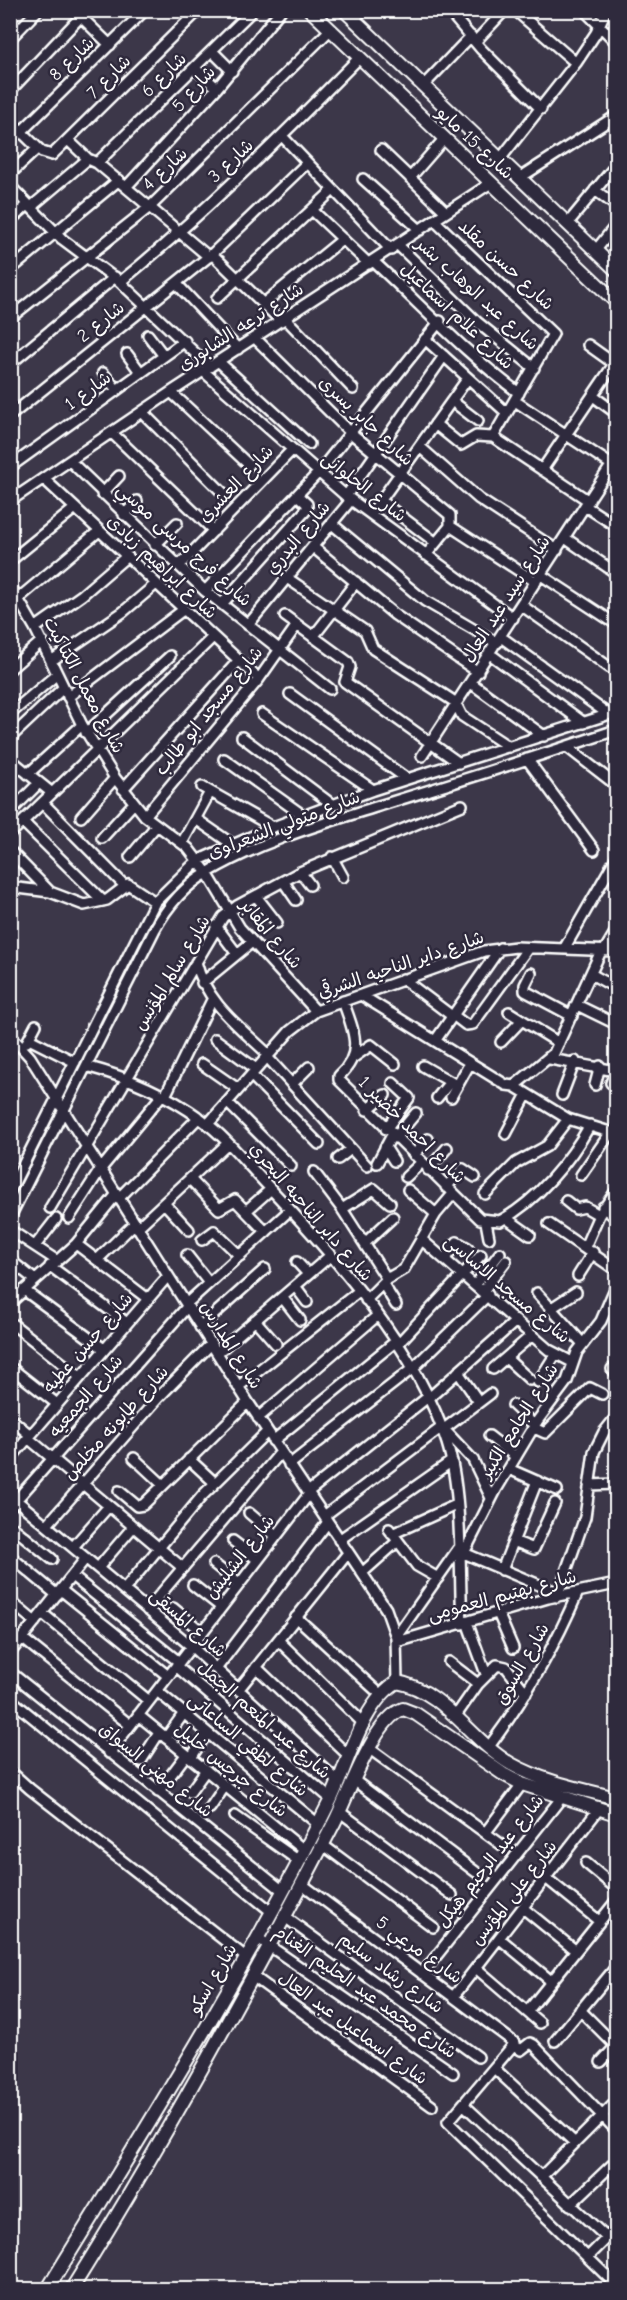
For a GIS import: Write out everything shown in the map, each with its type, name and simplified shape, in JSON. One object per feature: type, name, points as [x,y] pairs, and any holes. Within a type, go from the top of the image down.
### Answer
[{"type":"main road","name":"شارع 15 مايو","points":[[310,10],[616,302]]},
{"type":"main road","name":"شارع 15 مايو","points":[[344,10],[358,15],[423,85],[616,270]]},
{"type":"main road","name":"شارع اسكو","points":[[47,2289],[247,1958],[331,1799],[364,1724],[381,1695],[397,1682]]},
{"type":"main road","points":[[397,1682],[422,1689],[488,1748],[528,1773],[616,1798]]},
{"type":"main road","name":"شارع اسكو","points":[[71,2289],[118,2215],[254,1977],[340,1812],[378,1732],[392,1712],[403,1708],[416,1714],[503,1774],[522,1784]]},
{"type":"main road","points":[[522,1784],[616,1814]]},
{"type":"street","points":[[10,39],[38,10]]},
{"type":"street","name":"شارع 8","points":[[22,131],[145,10]]},
{"type":"street","name":"شارع 7","points":[[38,148],[48,155],[69,141],[199,10]]},
{"type":"street","name":"شارع 6","points":[[10,220],[92,161],[195,68],[253,10]]},
{"type":"street","name":"شارع 5","points":[[127,186],[218,88],[281,10]]},
{"type":"street","points":[[448,10],[541,109]]},
{"type":"street","points":[[423,85],[505,10]]},
{"type":"street","points":[[515,10],[576,63]]},
{"type":"street","points":[[584,10],[616,42]]},
{"type":"street","points":[[501,158],[576,63],[600,25],[606,10]]},
{"type":"street","points":[[10,91],[81,13],[110,45]]},
{"type":"street","name":"شارع 4","points":[[10,318],[151,206],[330,30]]},
{"type":"street","points":[[212,51],[232,71]]},
{"type":"street","name":"شارع 3","points":[[10,364],[180,231],[282,136],[359,58]]},
{"type":"street","points":[[195,68],[218,88]]},
{"type":"street","points":[[520,177],[616,116]]},
{"type":"street","points":[[10,121],[38,148],[10,174]]},
{"type":"street","name":"شارع عبد الوهاب بشر","points":[[282,136],[332,191],[477,321],[534,368]]},
{"type":"street","points":[[410,178],[444,139]]},
{"type":"street","points":[[69,141],[211,255],[283,320],[353,389]]},
{"type":"street","points":[[381,150],[446,212]]},
{"type":"street","name":"شارع 2","points":[[10,416],[211,255],[307,163]]},
{"type":"street","points":[[568,223],[616,165]]},
{"type":"street","points":[[363,179],[420,230]]},
{"type":"street","points":[[10,270],[118,180]]},
{"type":"street","name":"شارع ترعه الشابورى","points":[[10,501],[113,434],[210,366],[491,183]]},
{"type":"street","points":[[10,186],[56,233],[148,306],[210,366],[309,444]]},
{"type":"street","points":[[595,190],[616,206]]},
{"type":"street","points":[[217,298],[332,191]]},
{"type":"street","name":"شارع علام اسماعيل","points":[[312,210],[440,321],[470,355],[517,397],[566,435],[614,462]]},
{"type":"street","name":"شارع حسن مقلد","points":[[434,220],[554,334],[534,368]]},
{"type":"street","points":[[596,250],[616,225]]},
{"type":"street","points":[[263,304],[343,239]]},
{"type":"street","points":[[176,283],[238,349]]},
{"type":"street","points":[[206,591],[318,473],[440,321]]},
{"type":"street","points":[[148,335],[165,356]]},
{"type":"street","name":"شارع جابر يسرى","points":[[255,338],[351,433],[450,515],[450,526]]},
{"type":"street","points":[[425,339],[507,413]]},
{"type":"street","name":"شارع 1","points":[[10,467],[185,342]]},
{"type":"street","points":[[542,470],[616,365],[588,345]]},
{"type":"street","points":[[128,354],[141,373]]},
{"type":"street","name":"شارع البدري","points":[[248,625],[332,524],[376,454],[444,356]]},
{"type":"street","name":"شارع الحلوانى","points":[[210,366],[291,451],[349,498],[513,618]]},
{"type":"street","points":[[493,437],[534,368]]},
{"type":"street","points":[[103,373],[117,390]]},
{"type":"street","points":[[371,514],[468,378]]},
{"type":"street","points":[[171,392],[249,465]]},
{"type":"street","points":[[593,396],[616,413]]},
{"type":"street","points":[[452,401],[478,421]]},
{"type":"street","points":[[143,413],[223,493]]},
{"type":"street","points":[[435,424],[461,445],[476,436],[493,437],[542,470],[616,526]]},
{"type":"street","points":[[113,434],[214,531]]},
{"type":"street","points":[[420,447],[479,499],[557,550]]},
{"type":"street","name":"شارع العشرى","points":[[179,566],[291,451]]},
{"type":"street","name":"شارع فرج مرسى موسي","points":[[70,462],[206,591],[330,689]]},
{"type":"street","name":"شارع سيد عبد العال","points":[[422,756],[614,462]]},
{"type":"street","points":[[102,494],[119,476]]},
{"type":"street","name":"شارع ابراهيم زبادى","points":[[44,478],[126,557],[259,678]]},
{"type":"street","points":[[222,604],[307,509],[307,504],[297,495]]},
{"type":"street","points":[[124,515],[137,501]]},
{"type":"street","points":[[381,501],[435,542]]},
{"type":"street","points":[[10,561],[74,508]]},
{"type":"street","points":[[155,545],[177,524]]},
{"type":"street","points":[[332,524],[425,601],[499,640],[612,713]]},
{"type":"street","points":[[426,555],[450,526],[616,624]]},
{"type":"street","points":[[16,599],[99,531]]},
{"type":"street","points":[[565,538],[616,573]]},
{"type":"street","points":[[313,547],[417,632],[478,672]]},
{"type":"street","points":[[35,628],[82,595],[126,557]]},
{"type":"street","points":[[287,578],[365,631],[376,652],[457,705],[462,716],[509,747]]},
{"type":"street","points":[[313,637],[356,582]]},
{"type":"street","points":[[51,661],[114,619],[156,584]]},
{"type":"street","name":"شارع معمل الكتاكيت","points":[[10,585],[42,641],[56,675],[84,729],[115,778],[145,816],[182,843],[207,873]]},
{"type":"street","points":[[521,605],[616,672]]},
{"type":"street","points":[[10,738],[65,693],[183,610]]},
{"type":"street","points":[[285,616],[348,662],[350,667],[345,681],[459,763]]},
{"type":"street","name":"شارع مسجد ابو طالب","points":[[145,816],[259,678],[297,625]]},
{"type":"street","points":[[10,834],[213,637]]},
{"type":"street","points":[[10,669],[42,641]]},
{"type":"street","points":[[490,654],[584,723]]},
{"type":"street","points":[[28,774],[170,657]]},
{"type":"street","points":[[123,789],[238,660]]},
{"type":"street","points":[[10,714],[56,675]]},
{"type":"street","points":[[471,683],[544,736]]},
{"type":"street","points":[[290,694],[407,779]]},
{"type":"street","name":"شارع متولي الشعراوى","points":[[10,1191],[155,902],[197,861],[273,827],[373,790],[612,713]]},
{"type":"street","points":[[262,714],[373,790]]},
{"type":"street","name":"شارع متولي الشعراوى","points":[[10,1217],[163,915],[192,884],[207,873],[245,854],[340,819],[614,733]]},
{"type":"street","points":[[242,737],[333,805]]},
{"type":"street","points":[[567,747],[616,785]]},
{"type":"street","points":[[224,759],[304,816]]},
{"type":"street","points":[[527,759],[594,850]]},
{"type":"street","points":[[11,762],[52,793]]},
{"type":"street","points":[[81,817],[115,778]]},
{"type":"street","points":[[10,812],[39,783]]},
{"type":"street","points":[[182,843],[196,819],[206,789],[273,827]]},
{"type":"street","points":[[43,803],[125,886]]},
{"type":"street","points":[[102,838],[134,803]]},
{"type":"street","name":"شارع سالم المؤنس","points":[[50,1208],[129,1079],[216,926],[229,912],[283,881],[332,857],[462,805]]},
{"type":"street","points":[[196,819],[232,844]]},
{"type":"street","points":[[24,822],[103,901]]},
{"type":"street","points":[[130,856],[156,826]]},
{"type":"street","points":[[10,851],[50,892]]},
{"type":"street","points":[[332,857],[343,877]]},
{"type":"street","points":[[564,950],[616,858]]},
{"type":"street","points":[[300,872],[310,885]]},
{"type":"street","name":"شارع المقابر","points":[[207,873],[229,912],[252,942],[316,1011]]},
{"type":"street","points":[[283,881],[296,900]]},
{"type":"street","points":[[10,887],[50,892],[84,905],[103,901],[125,886],[131,886],[155,902]]},
{"type":"street","points":[[256,896],[277,922]]},
{"type":"street","points":[[216,926],[237,954]]},
{"type":"street","points":[[514,1086],[550,1059],[603,951],[616,931]]},
{"type":"street","points":[[202,983],[252,942]]},
{"type":"street","points":[[435,1041],[500,948]]},
{"type":"street","name":"شارع داير الناحيه الشرقي","points":[[208,1124],[290,1031],[316,1011],[403,979],[500,948],[616,951]]},
{"type":"street","points":[[403,979],[466,1025],[473,1024],[528,948]]},
{"type":"street","points":[[196,962],[202,983],[212,1000],[268,1056],[367,1166]]},
{"type":"street","points":[[531,973],[525,985],[525,991],[572,1016]]},
{"type":"street","points":[[591,975],[616,988]]},
{"type":"street","points":[[361,995],[506,1085],[514,1086],[568,1119],[614,1133],[581,1175]]},
{"type":"street","points":[[69,1218],[100,1170],[163,1095],[212,1000]]},
{"type":"street","name":"شارع احمد خضير 1","points":[[343,1001],[353,1033],[354,1057],[352,1063],[338,1079],[391,1134],[475,1215],[486,1222]]},
{"type":"street","points":[[577,1005],[616,1024]]},
{"type":"street","points":[[509,1012],[559,1043]]},
{"type":"street","points":[[501,1042],[522,1020]]},
{"type":"street","points":[[24,1049],[36,1025]]},
{"type":"street","name":"شارع المدارس","points":[[10,1035],[24,1049],[267,1432],[391,1618],[397,1639],[397,1682]]},
{"type":"street","points":[[29,1039],[75,1062]]},
{"type":"street","points":[[215,1039],[254,1072],[319,1144]]},
{"type":"street","points":[[354,1057],[371,1045],[396,1064]]},
{"type":"street","points":[[550,1059],[575,1061],[616,1070],[611,1083]]},
{"type":"street","points":[[562,1095],[575,1061]]},
{"type":"street","points":[[437,1098],[453,1084],[470,1063]]},
{"type":"street","points":[[202,1064],[238,1089]]},
{"type":"street","name":"شارع داير الناحيه البحري","points":[[86,1066],[129,1079],[163,1095],[208,1124],[331,1255],[396,1344],[428,1397],[443,1428],[452,1461],[465,1623],[486,1674]]},
{"type":"street","points":[[423,1066],[453,1084]]},
{"type":"street","points":[[595,1085],[600,1066]]},
{"type":"street","points":[[292,1084],[309,1067]]},
{"type":"street","points":[[377,1163],[409,1098],[393,1083]]},
{"type":"street","points":[[450,1097],[453,1084]]},
{"type":"street","points":[[506,1134],[527,1094]]},
{"type":"street","points":[[367,1110],[385,1095]]},
{"type":"street","points":[[227,1102],[291,1166]]},
{"type":"street","points":[[391,1134],[416,1113]]},
{"type":"street","points":[[10,1303],[76,1244],[117,1197],[199,1117]]},
{"type":"street","points":[[485,1194],[516,1163],[546,1146],[568,1119]]},
{"type":"street","points":[[489,1239],[486,1222],[506,1218],[562,1167],[590,1125]]},
{"type":"street","points":[[414,1155],[428,1139]]},
{"type":"street","points":[[97,1260],[164,1203],[228,1143]]},
{"type":"street","points":[[384,1147],[394,1161]]},
{"type":"street","points":[[338,1159],[351,1149]]},
{"type":"street","points":[[406,1177],[447,1149]]},
{"type":"street","points":[[366,1300],[385,1281],[404,1269],[463,1169],[475,1177]]},
{"type":"street","points":[[314,1172],[365,1243],[396,1305]]},
{"type":"street","points":[[190,1179],[219,1209],[232,1200],[266,1232]]},
{"type":"street","points":[[246,1211],[271,1189]]},
{"type":"street","points":[[342,1209],[374,1189],[390,1203]]},
{"type":"street","points":[[408,1190],[436,1214]]},
{"type":"street","points":[[578,1276],[601,1211],[616,1191]]},
{"type":"street","points":[[566,1201],[576,1209],[585,1207],[616,1218]]},
{"type":"street","points":[[164,1203],[189,1230]]},
{"type":"street","name":"شارع الجمعيه","points":[[13,1501],[52,1460],[187,1305],[290,1210]]},
{"type":"street","points":[[365,1243],[393,1217]]},
{"type":"street","points":[[506,1218],[530,1235]]},
{"type":"street","points":[[34,1246],[56,1219]]},
{"type":"street","points":[[549,1224],[616,1270]]},
{"type":"street","points":[[10,1230],[34,1246],[127,1323]]},
{"type":"street","points":[[202,1240],[210,1231],[215,1232],[240,1256]]},
{"type":"street","points":[[592,1232],[602,1238]]},
{"type":"street","name":"شارع مسجد الاساسى","points":[[421,1239],[465,1275],[531,1336],[555,1355],[572,1362]]},
{"type":"street","points":[[445,1259],[457,1242],[468,1248]]},
{"type":"street","points":[[76,1244],[148,1299]]},
{"type":"street","points":[[187,1255],[209,1283]]},
{"type":"street","points":[[217,1353],[331,1255]]},
{"type":"street","points":[[273,1441],[396,1344],[465,1275],[481,1255]]},
{"type":"street","points":[[290,1465],[412,1369],[482,1290],[503,1257]]},
{"type":"street","points":[[10,1260],[35,1280]]},
{"type":"street","points":[[297,1262],[308,1275]]},
{"type":"street","points":[[200,1327],[265,1269]]},
{"type":"street","name":"شارع حسن عطيه","points":[[10,1459],[168,1275]]},
{"type":"street","points":[[295,1286],[307,1302]]},
{"type":"street","name":"شارع الجامع الكبير","points":[[397,1639],[438,1578],[460,1551],[534,1427],[567,1381],[572,1362],[607,1310],[616,1286]]},
{"type":"street","points":[[24,1290],[104,1349]]},
{"type":"street","points":[[238,1387],[359,1291]]},
{"type":"street","points":[[550,1309],[576,1292]]},
{"type":"street","points":[[537,1293],[583,1344]]},
{"type":"street","points":[[282,1297],[300,1320]]},
{"type":"street","points":[[607,1310],[616,1315]]},
{"type":"street","points":[[258,1418],[377,1316]]},
{"type":"street","points":[[255,1320],[276,1344]]},
{"type":"street","name":"شارع الشليش","points":[[109,1753],[308,1493],[428,1397],[516,1321]]},
{"type":"street","points":[[10,1322],[80,1377]]},
{"type":"street","points":[[494,1369],[531,1336]]},
{"type":"street","name":"شارع طابونه مخلص","points":[[47,1525],[159,1397],[211,1344]]},
{"type":"street","points":[[506,1358],[534,1381],[555,1355]]},
{"type":"street","points":[[10,1367],[57,1404]]},
{"type":"street","points":[[458,1372],[479,1402]]},
{"type":"street","points":[[513,1406],[534,1427],[544,1433],[590,1388],[602,1394]]},
{"type":"street","points":[[216,1669],[326,1519],[490,1394]]},
{"type":"street","points":[[119,1491],[141,1507],[248,1402]]},
{"type":"street","points":[[460,1551],[558,1595],[585,1517],[594,1452],[604,1432],[616,1416]]},
{"type":"street","points":[[10,1418],[52,1460],[183,1568]]},
{"type":"street","points":[[443,1428],[473,1460],[491,1498]]},
{"type":"street","points":[[124,1590],[215,1483],[267,1432]]},
{"type":"street","points":[[489,1436],[516,1457]]},
{"type":"street","points":[[147,1610],[281,1452]]},
{"type":"street","points":[[134,1458],[164,1485]]},
{"type":"street","points":[[189,1459],[215,1483]]},
{"type":"street","points":[[339,1540],[452,1461]]},
{"type":"street","points":[[509,1468],[556,1490]]},
{"type":"street","points":[[502,1570],[537,1481]]},
{"type":"street","points":[[590,1485],[616,1484]]},
{"type":"street","name":"شارع المسقى","points":[[13,1501],[47,1525],[191,1647],[339,1782]]},
{"type":"street","points":[[513,1541],[534,1549],[555,1503]]},
{"type":"street","points":[[362,1573],[393,1535],[456,1505]]},
{"type":"street","points":[[73,1547],[109,1506]]},
{"type":"street","points":[[249,1514],[276,1536]]},
{"type":"street","points":[[10,1525],[52,1559]]},
{"type":"street","points":[[98,1568],[133,1527]]},
{"type":"street","points":[[393,1535],[417,1566],[438,1578]]},
{"type":"street","points":[[233,1541],[258,1560]]},
{"type":"street","points":[[238,1690],[348,1553]]},
{"type":"street","points":[[10,1556],[168,1676]]},
{"type":"street","points":[[11,1650],[86,1558]]},
{"type":"street","points":[[214,1564],[239,1584]]},
{"type":"street","name":"شارع عبد المنعم الجمل","points":[[72,1576],[178,1664],[331,1799]]},
{"type":"street","name":"شارع بهتيم العمومى","points":[[397,1639],[465,1623],[558,1595],[616,1584]]},
{"type":"street","points":[[193,1585],[221,1607]]},
{"type":"street","name":"شارع السوق","points":[[488,1748],[526,1693],[565,1624],[578,1592]]},
{"type":"street","points":[[10,1601],[35,1622]]},
{"type":"street","points":[[173,1608],[202,1632]]},
{"type":"street","points":[[498,1613],[513,1648]]},
{"type":"street","points":[[42,1614],[149,1701]]},
{"type":"street","points":[[296,1617],[381,1695]]},
{"type":"street","points":[[22,1638],[130,1725]]},
{"type":"street","points":[[278,1640],[364,1724]]},
{"type":"street","points":[[449,1662],[478,1684]]},
{"type":"street","points":[[454,1717],[486,1674],[497,1665],[504,1665],[526,1693]]},
{"type":"street","points":[[256,1667],[349,1756]]},
{"type":"street","name":"شارع مهني السواق","points":[[10,1672],[283,1891]]},
{"type":"street","name":"شارع لطفي الساعاتى","points":[[157,1691],[318,1824]]},
{"type":"street","points":[[10,1699],[272,1912]]},
{"type":"street","points":[[141,1761],[184,1713]]},
{"type":"street","name":"شارع جرجس خليل","points":[[138,1715],[225,1786],[302,1856]]},
{"type":"street","points":[[158,1792],[207,1733]]},
{"type":"street","points":[[370,1749],[502,1845]]},
{"type":"street","points":[[190,1792],[206,1770]]},
{"type":"street","points":[[10,1771],[247,1958]]},
{"type":"street","points":[[355,1781],[476,1872]]},
{"type":"street","points":[[486,1832],[522,1784]]},
{"type":"street","points":[[210,1808],[225,1786]]},
{"type":"street","name":"شارع عبد الرحيم هيكل","points":[[422,1974],[562,1797]]},
{"type":"street","name":"شارع على المؤنس","points":[[454,1996],[599,1809]]},
{"type":"street","points":[[340,1812],[452,1895]]},
{"type":"street","points":[[236,1816],[302,1856]]},
{"type":"street","points":[[322,1845],[433,1927]]},
{"type":"street","points":[[586,1863],[616,1888]]},
{"type":"street","points":[[546,1878],[599,1921]]},
{"type":"street","name":"شارع مرعي 5","points":[[302,1884],[454,1996],[514,2044]]},
{"type":"street","points":[[527,2012],[616,1901]]},
{"type":"street","points":[[523,1908],[576,1951]]},
{"type":"street","name":"شارع رشاد سليم","points":[[285,1917],[478,2056]]},
{"type":"street","name":"شارع محمد عبد الحليم الغنام","points":[[258,1938],[453,2073]]},
{"type":"street","points":[[499,1938],[551,1981]]},
{"type":"street","points":[[555,2041],[616,1967]]},
{"type":"street","points":[[476,1968],[540,2023]]},
{"type":"street","name":"شارع اسماعيل عبد العال","points":[[254,1977],[432,2106]]},
{"type":"street","points":[[580,2010],[616,2046],[601,2061]]},
{"type":"street","points":[[616,2130],[530,2043],[521,2050],[514,2044],[448,2122],[616,2285]]},
{"type":"street","points":[[494,2068],[574,2143]]},
{"type":"street","points":[[541,2177],[616,2102]]},
{"type":"street","points":[[463,2104],[607,2238]]},
{"type":"street","points":[[570,2205],[616,2161]]},
{"type":"street","points":[[588,2257],[616,2229]]}]
